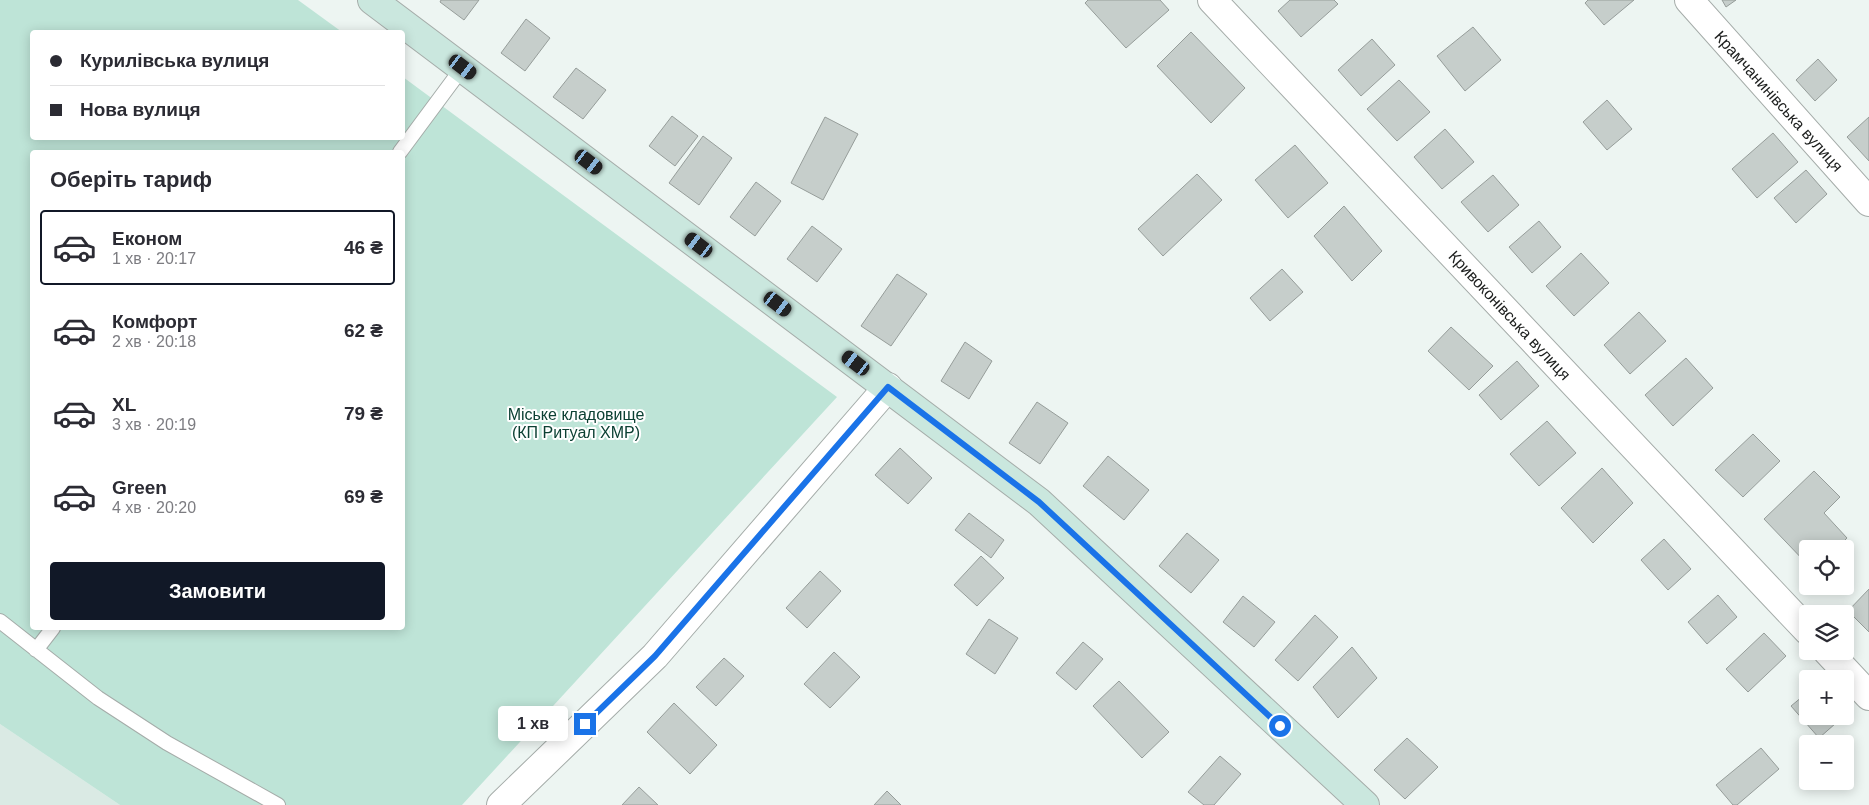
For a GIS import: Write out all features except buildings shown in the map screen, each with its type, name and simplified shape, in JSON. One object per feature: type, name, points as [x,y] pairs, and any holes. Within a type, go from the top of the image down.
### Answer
[{"type":"main road","points":[[372,0],[1039,502],[1365,805]]},
{"type":"street","name":"Кривоконівська вулиця","points":[[1212,0],[1799,621]]},
{"type":"street","name":"Крамчанинівська вулиця","points":[[1689,0],[1869,202]]},
{"type":"street","points":[[501,805],[655,656],[888,387]]},
{"type":"street","points":[[1835,660],[1869,696]]},
{"type":"lane","points":[[401,150],[463,67]]},
{"type":"lane","points":[[0,621],[98,698],[166,743],[278,805]]},
{"type":"lane","points":[[36,650],[51,630]]},
{"type":"shaded area","points":[[0,724],[120,805],[0,805]]},
{"type":"green space","name":"Міське кладовище (КП Ритуал ХМР)","points":[[0,0],[298,0],[339,30],[30,30],[30,140],[405,140],[405,78],[837,397],[462,805],[120,805],[0,724]]},
{"type":"route","points":[[585,724],[655,656],[888,387],[1039,502],[1280,726]]}]
